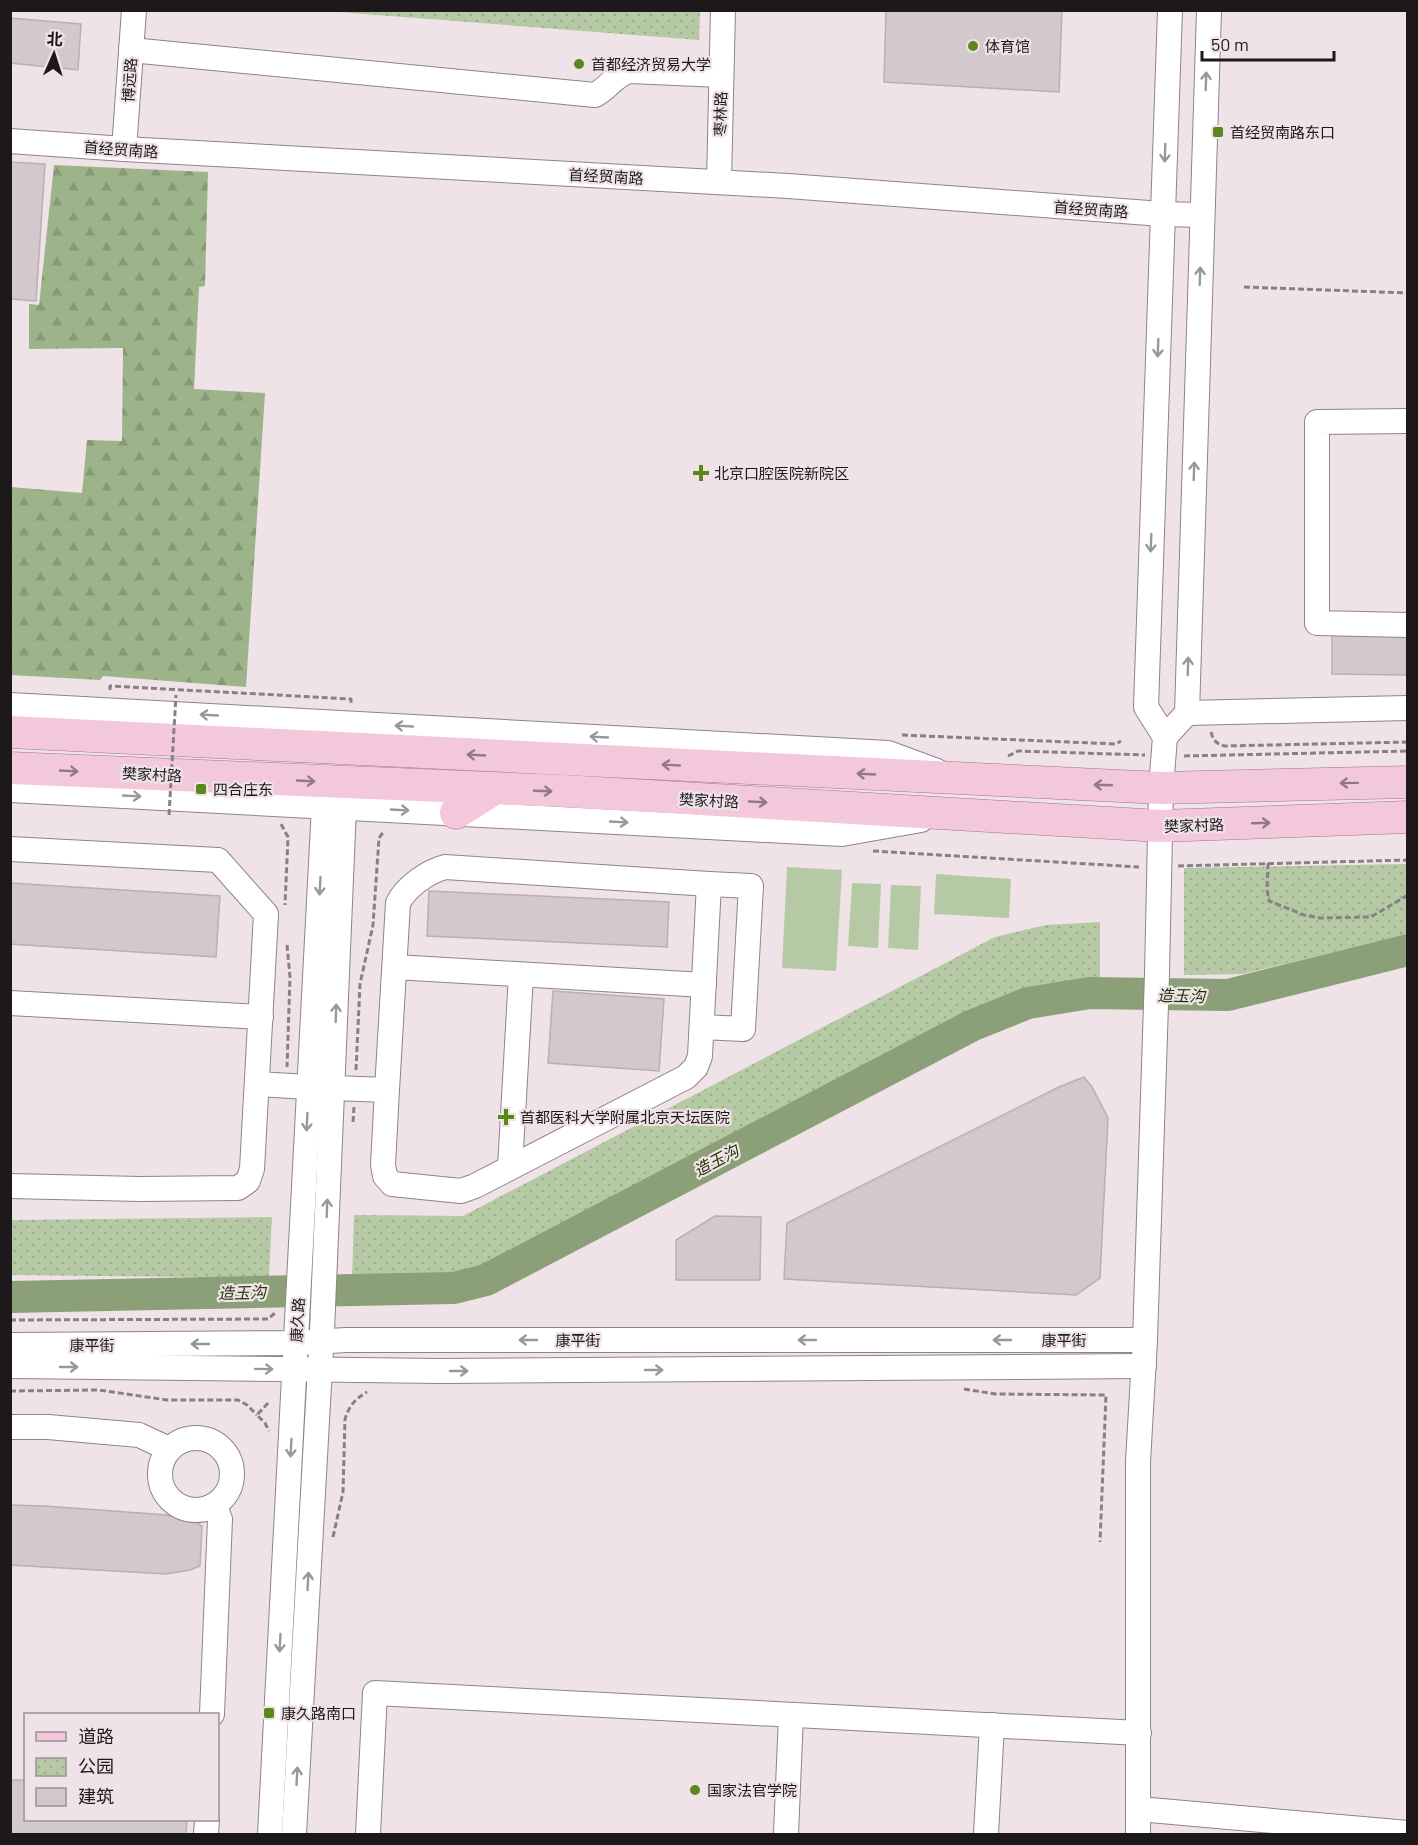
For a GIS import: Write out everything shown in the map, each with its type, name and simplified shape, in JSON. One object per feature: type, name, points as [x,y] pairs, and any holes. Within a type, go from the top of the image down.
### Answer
[{"type":"main road","points":[[10,732],[1161,788],[1407,782]]},
{"type":"main road","name":"樊家村路","points":[[10,768],[494,789],[1160,826],[1407,817]]},
{"type":"main road","points":[[456,813],[494,789]]},
{"type":"street","name":"博远路","points":[[124,149],[134,10]]},
{"type":"street","name":"枣林路","points":[[719,182],[723,10]]},
{"type":"street","points":[[1138,1834],[1138,1462],[1145,1340],[1161,788],[1165,737],[1146,707],[1170,10]]},
{"type":"street","points":[[1197,712],[1202,215],[1209,10]]},
{"type":"street","points":[[131,50],[595,95],[603,91],[621,73],[630,71],[722,75]]},
{"type":"street","name":"首经贸南路","points":[[10,141],[719,182],[1202,215]]},
{"type":"street","points":[[1407,422],[1317,422],[1317,623],[1407,625]]},
{"type":"street","points":[[10,705],[888,753],[960,779]]},
{"type":"street","points":[[1165,737],[1197,712],[1407,708]]},
{"type":"street","points":[[10,789],[842,834],[960,814]]},
{"type":"street","name":"康久路","points":[[270,1834],[296,1343],[287,1308],[300,1266],[321,1088],[334,807]]},
{"type":"street","points":[[10,849],[218,860],[266,914],[252,1169],[248,1181],[238,1188],[141,1189],[10,1186]]},
{"type":"street","points":[[702,1027],[743,1029],[751,886],[445,867],[436,869],[403,892],[398,903],[383,1165],[385,1176],[393,1184],[461,1191],[475,1186],[686,1077],[696,1067],[700,1056],[709,884]]},
{"type":"street","points":[[394,968],[704,985]]},
{"type":"street","points":[[510,1167],[522,975]]},
{"type":"street","points":[[10,1003],[261,1017]]},
{"type":"street","points":[[257,1084],[387,1090]]},
{"type":"street","name":"康久路","points":[[294,1834],[325,1267],[321,1088]]},
{"type":"street","name":"康平街","points":[[10,1345],[296,1343],[346,1340],[1145,1340]]},
{"type":"street","name":"康平街","points":[[10,1366],[452,1371],[1144,1366]]},
{"type":"street","points":[[10,1427],[48,1427],[138,1435],[169,1449]]},
{"type":"street","points":[[197,1437],[215,1442],[225,1451],[231,1462],[233,1474],[224,1498],[214,1506],[203,1510],[181,1507],[171,1501],[164,1492],[159,1470],[162,1459],[169,1449],[179,1441],[197,1437]]},
{"type":"street","points":[[212,1713],[220,1519],[214,1506]]},
{"type":"street","points":[[368,1834],[375,1693],[1139,1733]]},
{"type":"street","points":[[786,1834],[791,1715]]},
{"type":"street","points":[[986,1834],[992,1725]]},
{"type":"street","points":[[1139,1809],[1407,1833]]},
{"type":"path","points":[[1244,287],[1407,293]]},
{"type":"path","points":[[169,815],[176,695]]},
{"type":"path","points":[[1197,712],[1218,745],[1225,746],[1407,742]]},
{"type":"path","points":[[356,1070],[360,984],[373,925],[380,838],[383,832],[390,830]]},
{"type":"path","points":[[869,851],[1136,867],[1407,860]]},
{"type":"path","points":[[1268,863],[1269,901],[1304,915],[1320,918],[1371,917],[1407,895]]},
{"type":"path","points":[[10,1320],[268,1319],[287,1308]]},
{"type":"path","points":[[348,1408],[357,1398],[374,1389]]},
{"type":"path","points":[[962,1389],[995,1395],[1106,1395],[1100,1542]]},
{"type":"path","points":[[10,1391],[99,1390],[167,1400],[238,1400],[257,1414]]},
{"type":"green space","points":[[325,11],[700,11],[699,40]]},
{"type":"green space","points":[[54,165],[208,172],[205,286],[199,287],[194,389],[265,393],[246,687],[103,676],[100,680],[11,675],[11,487],[82,493],[87,440],[122,441],[123,348],[29,349],[29,304],[39,305]]},
{"type":"green space","points":[[1407,864],[1407,934],[1243,974],[1184,975],[1184,868]]},
{"type":"green space","points":[[787,867],[842,870],[836,971],[782,968]]},
{"type":"green space","points":[[936,874],[1011,879],[1009,918],[934,914]]},
{"type":"green space","points":[[852,883],[881,884],[878,948],[848,946]]},
{"type":"green space","points":[[891,885],[921,886],[918,950],[888,948]]},
{"type":"green space","points":[[1100,922],[1100,979],[1042,989],[984,1005],[481,1271],[456,1276],[352,1278],[354,1215],[463,1216],[995,937],[1046,925]]},
{"type":"green space","points":[[272,1217],[269,1278],[11,1275],[11,1220]]},
{"type":"building","name":"体育馆","points":[[886,10],[1062,10],[1059,92],[884,82]]},
{"type":"building","points":[[10,18],[81,24],[78,70],[10,63]]},
{"type":"building","points":[[10,162],[45,164],[36,301],[10,299]]},
{"type":"building","points":[[1332,634],[1408,636],[1408,675],[1332,674]]},
{"type":"building","points":[[10,883],[220,896],[216,957],[10,944]]},
{"type":"building","points":[[429,891],[669,902],[667,947],[427,936]]},
{"type":"building","points":[[553,991],[664,999],[659,1071],[548,1063]]},
{"type":"building","points":[[1084,1077],[1092,1087],[1108,1118],[1100,1278],[1076,1295],[784,1279],[787,1223],[1059,1087]]},
{"type":"building","points":[[715,1216],[761,1217],[760,1280],[676,1280],[676,1240]]},
{"type":"building","points":[[10,1505],[167,1515],[193,1521],[202,1526],[200,1566],[166,1574],[10,1565]]},
{"type":"building","points":[[10,1780],[24,1780],[24,1821],[187,1821],[186,1834],[10,1834]]},
{"type":"waterway","name":"造玉沟","points":[[10,1297],[454,1288],[486,1280],[971,1026],[1028,1003],[1090,993],[1228,995],[1408,950]]},
{"type":"place","name":"体育馆","points":[[973,46]]},
{"type":"place","name":"首都经济贸易大学","points":[[579,64]]},
{"type":"place","name":"首经贸南路东口","points":[[1218,132]]},
{"type":"place","name":"北京口腔医院新院区","points":[[701,473]]},
{"type":"place","name":"四合庄东","points":[[201,789]]},
{"type":"place","name":"首都医科大学附属北京天坛医院","points":[[506,1117]]},
{"type":"place","name":"康久路南口","points":[[269,1713]]},
{"type":"place","name":"国家法官学院","points":[[695,1790]]}]
